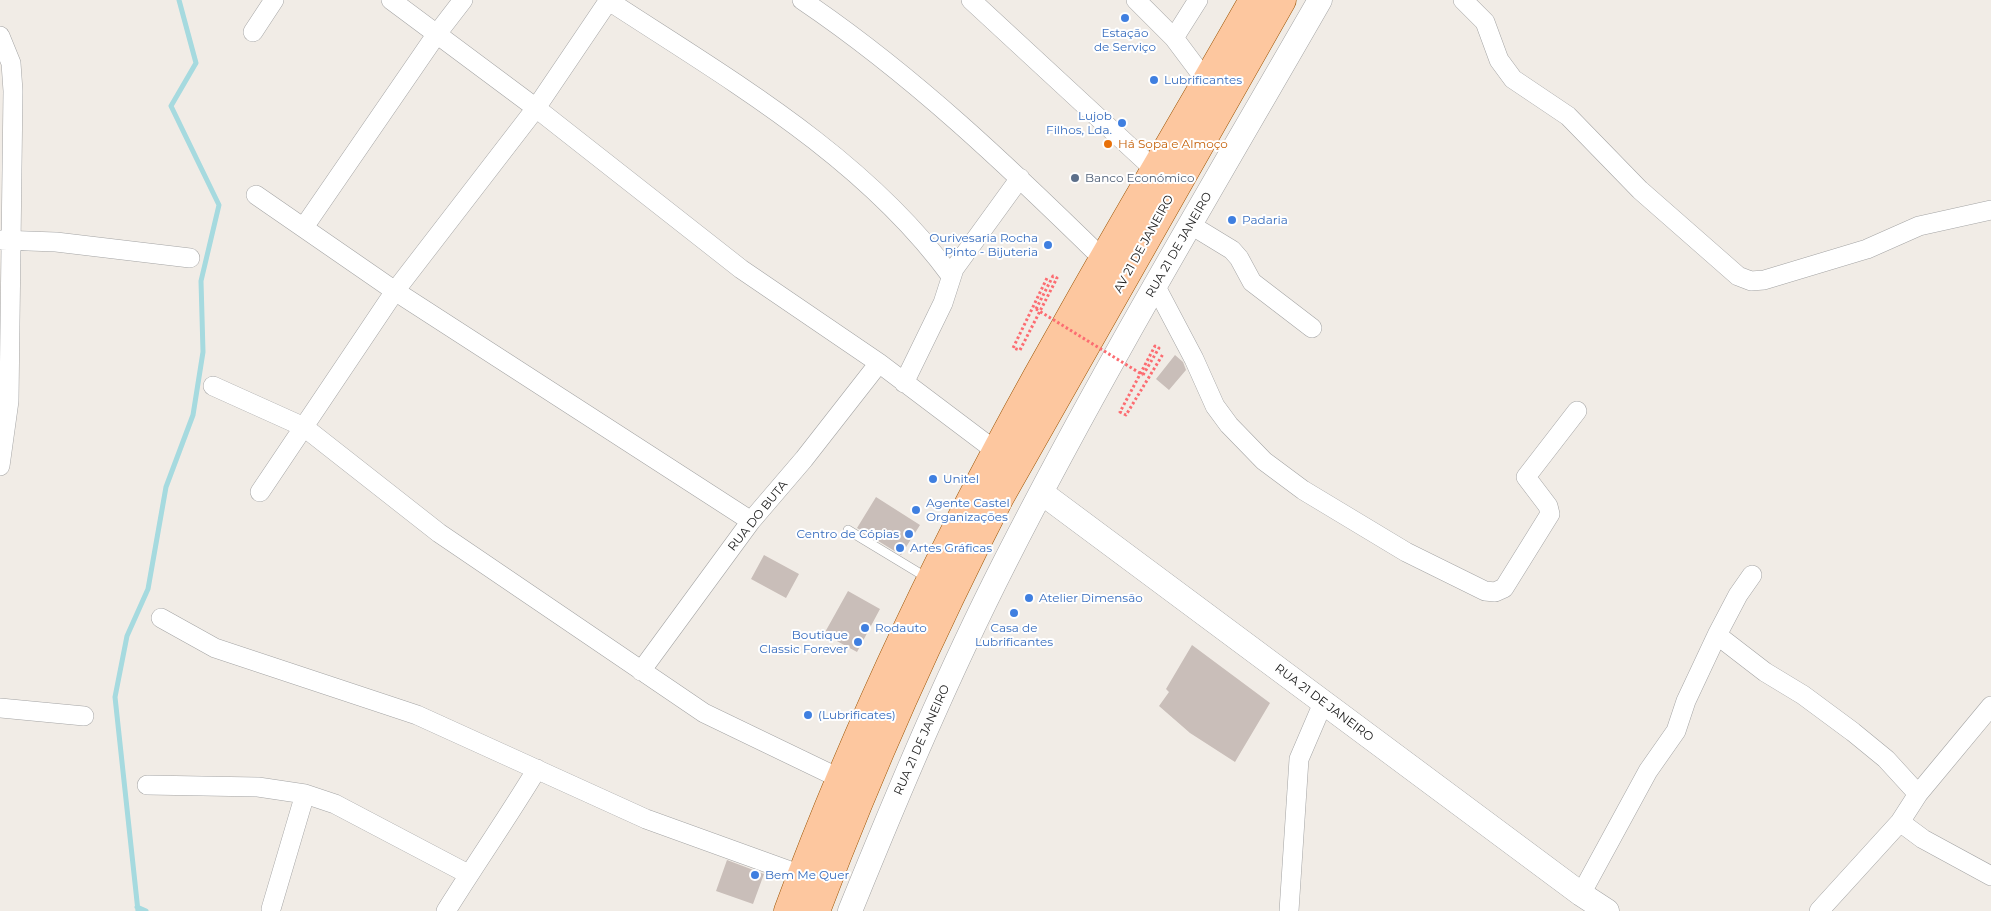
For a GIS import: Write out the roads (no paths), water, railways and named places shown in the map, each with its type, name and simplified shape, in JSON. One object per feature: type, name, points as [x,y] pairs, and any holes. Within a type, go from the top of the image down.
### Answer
[{"type":"main road","points":[[788,911],[801,875],[881,686],[931,581],[1056,341],[1253,0]]},
{"type":"main road","name":"AV 21 DE JANEIRO","points":[[816,911],[883,744],[974,548],[1000,498],[1282,0]]},
{"type":"street","points":[[253,32],[274,0]]},
{"type":"street","points":[[391,0],[536,108],[741,269],[879,363],[997,452]]},
{"type":"street","points":[[304,227],[436,35],[463,0]]},
{"type":"street","points":[[802,0],[908,79],[1020,178],[1104,260]]},
{"type":"street","points":[[971,0],[1156,170]]},
{"type":"street","points":[[1136,0],[1174,38],[1207,82]]},
{"type":"street","points":[[1174,38],[1198,0]]},
{"type":"street","name":"RUA 21 DE JANEIRO","points":[[850,911],[902,784],[1005,562],[1083,415],[1320,0]]},
{"type":"street","points":[[1462,0],[1485,22],[1499,60],[1513,79],[1568,116],[1640,190],[1738,276],[1751,281],[1764,280],[1867,249],[1919,226],[1991,210]]},
{"type":"street","points":[[260,492],[395,291],[536,108],[609,1],[762,103],[829,152],[875,192],[906,223],[950,276]]},
{"type":"street","points":[[0,36],[11,63],[13,91],[5,241],[9,401],[0,466]]},
{"type":"street","points":[[904,383],[943,303],[950,276],[1020,178]]},
{"type":"street","points":[[256,195],[395,291],[752,521]]},
{"type":"street","points":[[1191,225],[1232,250],[1239,258],[1252,282],[1312,328]]},
{"type":"street","points":[[5,241],[56,242],[190,258]]},
{"type":"street","points":[[1156,287],[1194,359],[1215,406],[1228,425],[1264,461],[1303,490],[1406,552],[1485,591],[1495,592],[1504,588],[1550,514],[1548,506],[1526,477],[1577,411]]},
{"type":"street","name":"RUA DO BUTA","points":[[641,672],[752,521],[879,363]]},
{"type":"street","points":[[213,386],[304,427],[439,533],[704,713],[841,779]]},
{"type":"street","name":"RUA 21 DE JANEIRO","points":[[1042,493],[1595,905]]},
{"type":"street","points":[[1595,905],[1648,771],[1676,731],[1686,701],[1717,635],[1738,595],[1752,576]]},
{"type":"street","points":[[161,618],[215,648],[416,715],[646,819],[801,875]]},
{"type":"street","points":[[1717,635],[1765,672],[1803,695],[1854,732],[1886,759],[1918,794]]},
{"type":"street","points":[[1288,911],[1299,759],[1323,703]]},
{"type":"street","points":[[1819,911],[1900,822],[1918,794],[1991,706]]},
{"type":"street","points":[[0,708],[84,716]]},
{"type":"street","points":[[446,911],[468,874],[482,858],[537,769]]},
{"type":"street","points":[[148,785],[258,787],[305,794],[335,804],[468,874]]},
{"type":"street","points":[[271,909],[305,794]]},
{"type":"street","points":[[1900,822],[1923,839],[1991,876]]},
{"type":"lane","points":[[848,530],[931,581]]},
{"type":"waterway","points":[[138,911],[115,697],[127,636],[148,589],[166,487],[193,415],[203,352],[201,281],[219,205],[171,106],[196,63],[179,0]]},
{"type":"waterway","points":[[137,907],[146,911]]},
{"type":"place","name":"Estação de Serviço","points":[[1125,18]]},
{"type":"place","name":"Lubrificantes","points":[[1154,80]]},
{"type":"place","name":"Lujob Filhos, Lda.","points":[[1122,123]]},
{"type":"place","name":"Há Sopa e Almoço","points":[[1108,144]]},
{"type":"place","name":"Banco Económico","points":[[1075,178]]},
{"type":"place","name":"Padaria","points":[[1232,220]]},
{"type":"place","name":"Ourivesaria Rocha Pinto - Bijuteria","points":[[1048,245]]},
{"type":"place","name":"Unitel","points":[[933,479]]},
{"type":"place","name":"Agente Castel Organizações","points":[[916,510]]},
{"type":"place","name":"Centro de Cópias","points":[[909,534]]},
{"type":"place","name":"Artes Gráficas","points":[[900,548]]},
{"type":"place","name":"Atelier Dimensão","points":[[1029,598]]},
{"type":"place","name":"Casa de Lubrificantes","points":[[1014,613]]},
{"type":"place","name":"Rodauto","points":[[865,628]]},
{"type":"place","name":"Boutique Classic Forever","points":[[858,642]]},
{"type":"place","name":"(Lubrificates)","points":[[808,715]]},
{"type":"place","name":"Bem Me Quer","points":[[755,875]]}]
